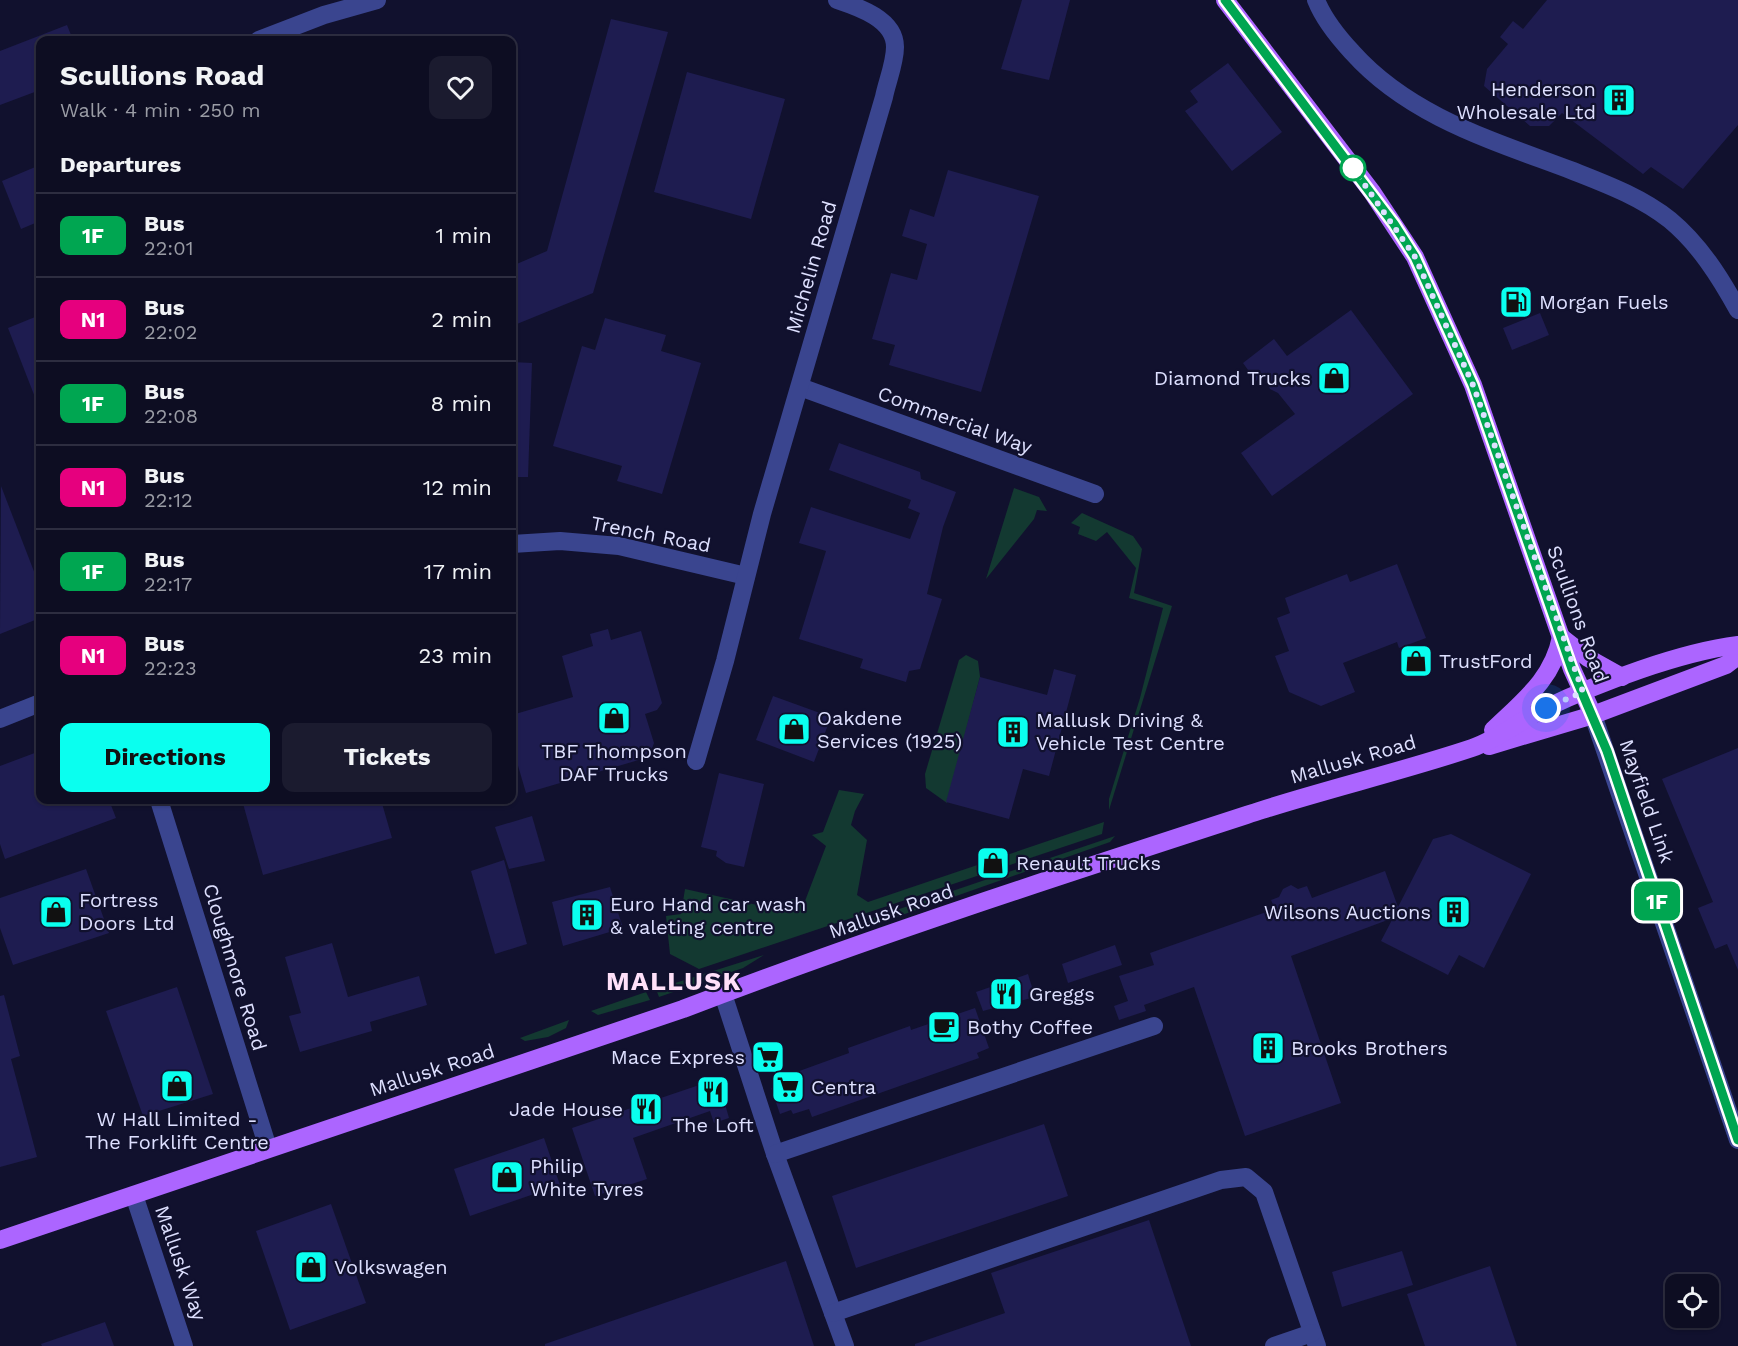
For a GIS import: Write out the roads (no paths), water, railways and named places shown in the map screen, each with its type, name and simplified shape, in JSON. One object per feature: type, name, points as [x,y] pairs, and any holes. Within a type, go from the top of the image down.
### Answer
[{"type":"main road","name":"Scullions Road","points":[[1225,0],[1372,192],[1415,257],[1473,385],[1561,637],[1593,715]]},
{"type":"main road","points":[[1476,747],[1542,682],[1558,654],[1561,637],[1588,658],[1622,676]]},
{"type":"main road","name":"Mallusk Road","points":[[0,1240],[1254,813],[1476,747],[1546,708],[1622,676],[1720,647],[1738,645]]},
{"type":"main road","points":[[1476,747],[1497,746],[1593,715],[1726,665],[1738,656]]},
{"type":"street","points":[[267,36],[322,8],[377,0]]},
{"type":"street","name":"Michelin Road","points":[[696,761],[746,576],[884,98],[895,46],[888,28],[866,9],[837,0]]},
{"type":"street","points":[[1316,0],[1320,11],[1341,41],[1389,87],[1414,105],[1444,120],[1616,189],[1646,204],[1670,220],[1732,282],[1738,310]]},
{"type":"street","name":"Commercial Way","points":[[800,387],[1095,494]]},
{"type":"street","name":"Trench Road","points":[[516,544],[560,541],[619,546],[746,576]]},
{"type":"street","points":[[0,719],[36,705]]},
{"type":"street","name":"Mayfield Link","points":[[1593,715],[1738,1140]]},
{"type":"street","name":"Cloughmore Road","points":[[160,804],[268,1148]]},
{"type":"street","points":[[723,994],[776,1154],[844,1346]]},
{"type":"street","points":[[776,1154],[1154,1026]]},
{"type":"street","points":[[834,1313],[1221,1180],[1245,1177],[1264,1192],[1314,1340],[1274,1346]]},
{"type":"street","name":"Mallusk Way","points":[[134,1195],[184,1346]]},
{"type":"place","name":"Henderson Wholesale Ltd","points":[[1619,100]]},
{"type":"place","name":"Morgan Fuels","points":[[1516,302]]},
{"type":"place","name":"Diamond Trucks","points":[[1334,378]]},
{"type":"place","name":"TrustFord","points":[[1416,661]]},
{"type":"place","name":"TBF Thompson DAF Trucks","points":[[614,718]]},
{"type":"place","name":"Oakdene Services (1925)","points":[[794,729]]},
{"type":"place","name":"Mallusk Driving & Vehicle Test Centre","points":[[1013,732]]},
{"type":"place","name":"Renault Trucks","points":[[993,863]]},
{"type":"place","name":"Fortress Doors Ltd","points":[[56,912]]},
{"type":"place","name":"Wilsons Auctions","points":[[1454,912]]},
{"type":"place","name":"Euro Hand car wash & valeting centre","points":[[587,915]]},
{"type":"place","name":"Greggs","points":[[1006,994]]},
{"type":"place","name":"Bothy Coffee","points":[[944,1027]]},
{"type":"place","name":"Brooks Brothers","points":[[1268,1048]]},
{"type":"place","name":"Mace Express","points":[[768,1057]]},
{"type":"place","name":"W Hall Limited - The Forklift Centre","points":[[177,1086]]},
{"type":"place","name":"Centra","points":[[788,1087]]},
{"type":"place","name":"The Loft","points":[[713,1092]]},
{"type":"place","name":"Jade House","points":[[646,1109]]},
{"type":"place","name":"Philip White Tyres","points":[[507,1177]]},
{"type":"place","name":"Volkswagen","points":[[311,1267]]},
{"type":"district","name":"MALLUSK","points":[[674,981]]}]
